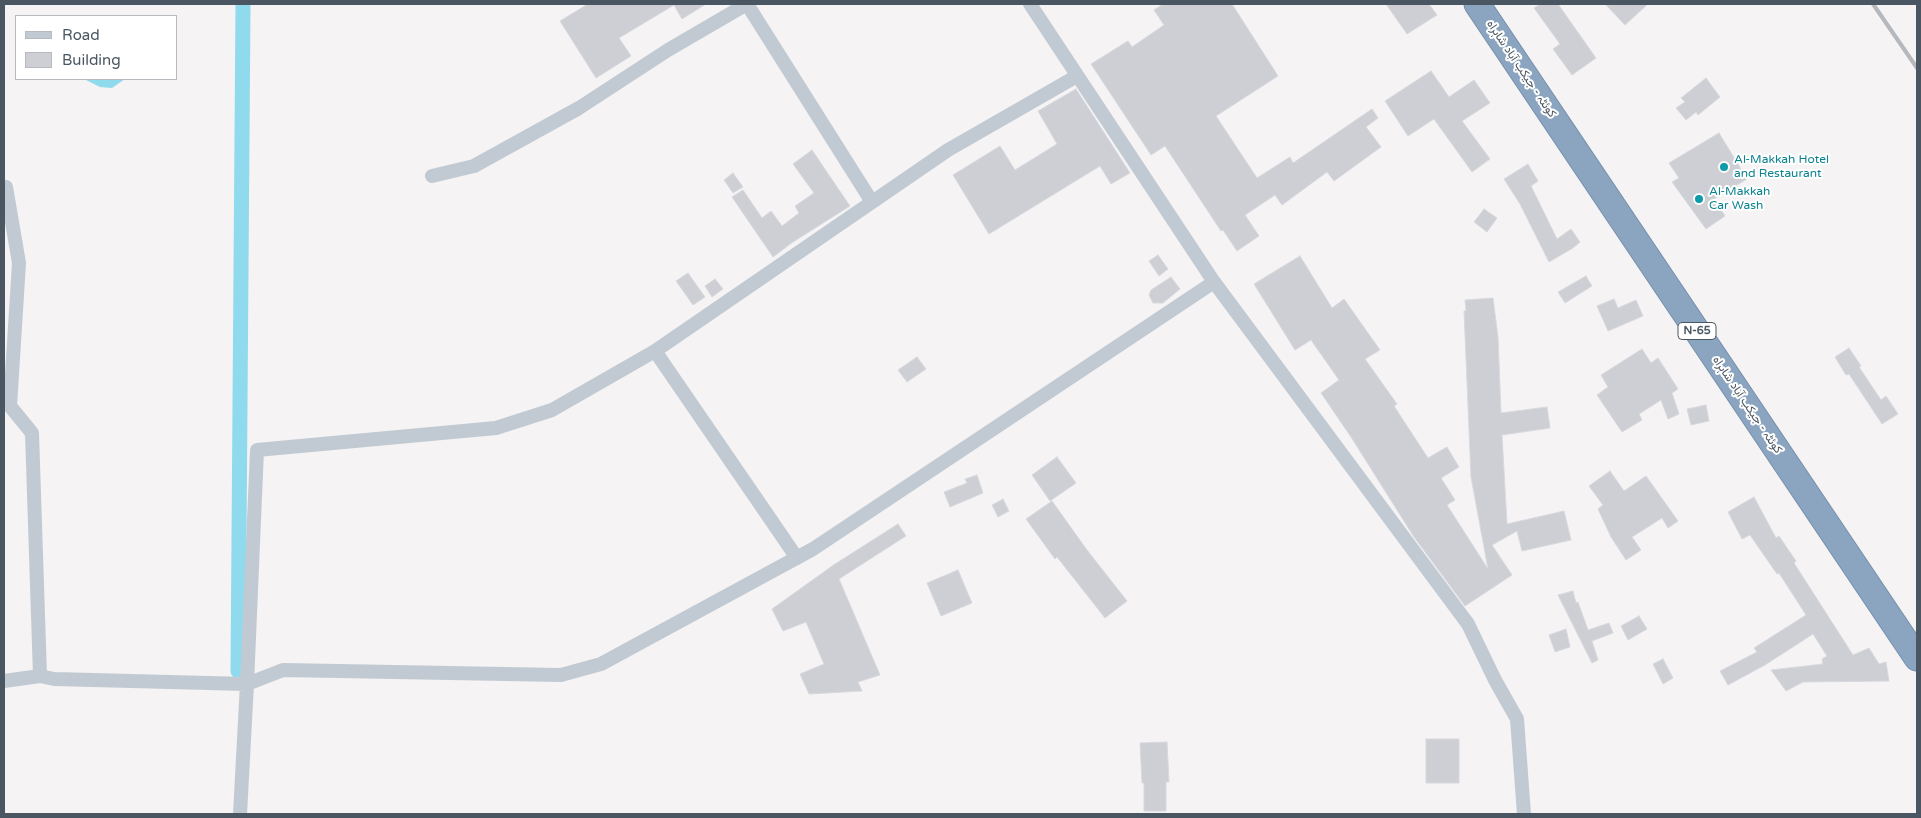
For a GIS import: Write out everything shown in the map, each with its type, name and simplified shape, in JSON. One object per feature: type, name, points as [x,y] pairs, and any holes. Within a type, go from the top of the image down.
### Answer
[{"type":"highway","name":"کوئٹہ - جیکب آباد شاہراہ","points":[[1477,4],[1917,658]]},
{"type":"street","points":[[432,176],[474,166],[500,152],[579,108],[668,50],[747,4],[872,202]]},
{"type":"street","points":[[1030,4],[1214,282],[1468,624],[1495,680],[1517,719],[1524,814]]},
{"type":"street","points":[[240,814],[257,450],[496,428],[552,410],[655,351],[948,150],[1077,76]]},
{"type":"street","points":[[6,187],[19,263],[10,406],[32,433],[40,676]]},
{"type":"street","points":[[4,681],[40,676],[54,679],[247,684],[283,670],[562,675],[601,664],[813,549],[1214,282]]},
{"type":"street","points":[[655,351],[797,558]]},
{"type":"water","points":[[86,80],[124,80],[112,88],[100,87]]},
{"type":"building","points":[[588,4],[706,4],[682,19],[674,5],[619,38],[631,56],[596,78],[560,21]]},
{"type":"building","points":[[1163,4],[1232,4],[1278,76],[1216,116],[1257,178],[1290,157],[1293,163],[1372,109],[1378,118],[1366,127],[1381,147],[1334,181],[1327,172],[1282,205],[1275,195],[1245,215],[1259,236],[1237,251],[1223,230],[1221,231],[1165,146],[1151,155],[1091,64],[1128,41],[1132,47],[1164,25],[1154,10]]},
{"type":"building","points":[[1386,4],[1429,4],[1437,15],[1407,34]]},
{"type":"building","points":[[1541,4],[1558,4],[1596,58],[1572,75],[1553,49],[1560,44],[1534,8]]},
{"type":"building","points":[[1605,4],[1648,4],[1625,25]]},
{"type":"building","points":[[1431,71],[1449,97],[1474,80],[1490,103],[1462,121],[1490,159],[1472,172],[1434,119],[1408,136],[1385,101]]},
{"type":"building","points":[[1706,78],[1720,97],[1698,115],[1696,112],[1686,120],[1676,108],[1685,102],[1681,98]]},
{"type":"building","points":[[1076,89],[1130,173],[1111,184],[1100,166],[989,234],[953,175],[1000,146],[1015,170],[1057,144],[1038,111]]},
{"type":"building","points":[[1719,133],[1747,179],[1714,199],[1725,216],[1706,229],[1672,182],[1679,178],[1669,163]]},
{"type":"building","points":[[812,150],[850,206],[773,257],[732,197],[743,190],[762,218],[771,211],[782,226],[799,213],[795,206],[814,193],[793,164]]},
{"type":"building","points":[[1528,164],[1538,181],[1531,186],[1557,239],[1571,229],[1580,242],[1549,262],[1520,204],[1504,179]]},
{"type":"building","points":[[733,173],[743,187],[733,193],[724,180]]},
{"type":"building","points":[[1484,209],[1497,218],[1487,232],[1474,222]]},
{"type":"building","points":[[1158,255],[1168,269],[1159,276],[1149,261]]},
{"type":"building","points":[[1300,256],[1332,308],[1344,299],[1380,350],[1365,359],[1397,404],[1394,406],[1428,458],[1447,447],[1459,467],[1441,478],[1455,500],[1447,505],[1488,569],[1471,477],[1464,311],[1466,311],[1465,300],[1493,298],[1498,337],[1501,413],[1547,407],[1550,428],[1502,435],[1507,524],[1564,511],[1571,540],[1522,551],[1517,531],[1492,545],[1512,575],[1465,606],[1414,537],[1321,393],[1339,380],[1311,340],[1295,350],[1254,284]]},
{"type":"building","points":[[688,273],[705,297],[693,305],[676,281]]},
{"type":"building","points":[[1586,276],[1592,286],[1565,303],[1558,292]]},
{"type":"building","points":[[1171,277],[1180,289],[1163,303],[1153,303],[1149,295],[1151,290]]},
{"type":"building","points":[[715,279],[723,289],[712,297],[705,286]]},
{"type":"building","points":[[1614,299],[1618,308],[1636,300],[1643,316],[1608,331],[1597,306]]},
{"type":"building","points":[[1849,348],[1881,400],[1886,396],[1898,414],[1882,424],[1849,374],[1846,375],[1835,357]]},
{"type":"building","points":[[1642,349],[1651,363],[1658,358],[1678,389],[1672,393],[1679,414],[1668,419],[1661,400],[1639,414],[1642,420],[1622,432],[1597,395],[1608,387],[1601,375]]},
{"type":"building","points":[[917,357],[926,369],[907,382],[898,370]]},
{"type":"building","points":[[1706,405],[1709,421],[1691,425],[1687,409]]},
{"type":"building","points":[[1057,457],[1076,483],[1050,501],[1032,475]]},
{"type":"building","points":[[1610,471],[1624,491],[1646,476],[1678,521],[1668,528],[1662,518],[1632,537],[1641,550],[1626,560],[1611,537],[1598,509],[1603,505],[1589,486]]},
{"type":"building","points":[[977,475],[983,493],[950,507],[944,492],[967,483],[965,479]]},
{"type":"building","points":[[1754,497],[1776,538],[1779,536],[1796,561],[1794,563],[1853,655],[1869,648],[1879,664],[1886,662],[1889,681],[1803,682],[1786,691],[1771,670],[1823,664],[1822,659],[1827,656],[1813,634],[1765,665],[1728,685],[1720,671],[1757,652],[1754,648],[1806,615],[1779,573],[1777,574],[1750,535],[1742,539],[1728,512]]},
{"type":"building","points":[[1003,499],[1009,511],[998,517],[992,505]]},
{"type":"building","points":[[1052,501],[1127,601],[1105,618],[1057,557],[1055,559],[1026,519]]},
{"type":"building","points":[[898,524],[906,536],[839,579],[880,675],[858,682],[862,691],[809,694],[800,674],[824,664],[806,622],[783,631],[772,609],[835,564]]},
{"type":"building","points":[[958,570],[972,603],[941,616],[927,583]]},
{"type":"building","points":[[1573,591],[1576,603],[1578,602],[1588,630],[1609,623],[1613,633],[1592,641],[1598,660],[1592,663],[1558,595]]},
{"type":"building","points":[[1639,616],[1647,629],[1628,640],[1621,626]]},
{"type":"building","points":[[1566,629],[1570,647],[1555,652],[1549,635]]},
{"type":"building","points":[[1663,659],[1673,678],[1663,684],[1653,664]]},
{"type":"building","points":[[1426,739],[1459,739],[1459,783],[1426,783]]},
{"type":"building","points":[[1167,742],[1169,782],[1166,782],[1166,811],[1144,811],[1144,783],[1142,783],[1140,743]]},
{"type":"waterway","points":[[238,671],[243,4]]},
{"type":"railway","points":[[1873,4],[1917,68]]},
{"type":"place","name":"Al-Makkah Hotel and Restaurant","points":[[1724,167]]},
{"type":"place","name":"Al-Makkah Car Wash","points":[[1699,199]]}]
